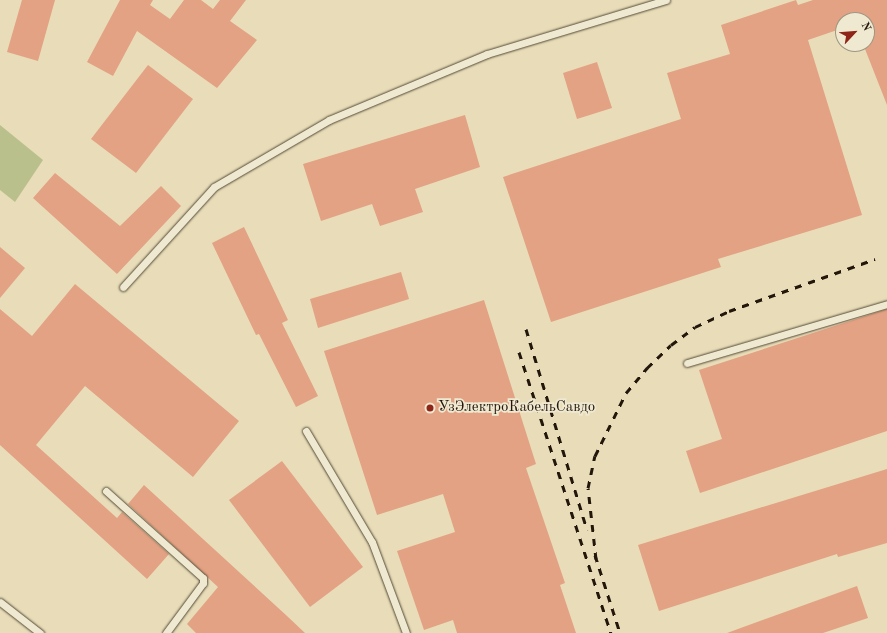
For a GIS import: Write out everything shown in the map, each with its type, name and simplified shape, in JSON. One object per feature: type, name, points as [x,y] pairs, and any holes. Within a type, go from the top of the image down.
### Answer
[{"type":"lane","points":[[123,287],[214,187],[329,120],[487,54],[666,0]]},
{"type":"lane","points":[[687,363],[887,304]]},
{"type":"lane","points":[[306,431],[372,542],[406,633]]},
{"type":"lane","points":[[106,491],[202,578],[203,583],[166,633]]},
{"type":"lane","points":[[0,602],[40,633]]},
{"type":"green space","points":[[0,125],[43,160],[15,202],[0,190]]},
{"type":"building","points":[[22,0],[55,0],[38,61],[7,52]]},
{"type":"building","points":[[120,0],[153,0],[150,5],[170,19],[184,0],[201,0],[213,9],[220,0],[246,0],[230,21],[257,40],[217,88],[137,31],[113,76],[87,62]]},
{"type":"building","points":[[796,0],[798,5],[813,0],[887,0],[887,105],[866,52],[875,52],[875,12],[835,12],[835,31],[808,40],[862,215],[718,259],[721,267],[551,322],[503,177],[681,119],[667,73],[730,54],[721,25]]},
{"type":"building","points":[[597,62],[612,108],[577,119],[563,73]]},
{"type":"building","points":[[148,65],[193,99],[136,173],[91,139]]},
{"type":"building","points":[[465,115],[480,167],[415,189],[423,212],[380,226],[372,204],[321,221],[303,164]]},
{"type":"building","points":[[55,173],[120,226],[161,186],[181,206],[117,274],[33,198]]},
{"type":"building","points":[[244,227],[288,320],[282,323],[318,396],[296,407],[259,334],[256,335],[212,243]]},
{"type":"building","points":[[0,247],[25,268],[0,298]]},
{"type":"building","points":[[401,272],[409,299],[318,328],[310,299]]},
{"type":"building","points":[[75,284],[239,421],[193,477],[85,386],[36,445],[117,518],[122,512],[169,554],[147,579],[0,445],[0,309],[32,336]]},
{"type":"building","points":[[484,300],[536,464],[526,468],[565,583],[560,585],[576,633],[457,633],[453,620],[424,630],[397,551],[455,532],[443,494],[377,515],[324,351]]},
{"type":"building","points":[[887,309],[887,431],[700,493],[686,451],[722,439],[699,370]]},
{"type":"building","points":[[282,461],[363,567],[310,607],[229,500]]},
{"type":"building","points":[[887,469],[887,543],[838,557],[837,554],[659,611],[638,545]]},
{"type":"building","points":[[144,485],[305,633],[196,633],[187,624],[218,587],[128,504]]},
{"type":"building","points":[[857,586],[868,618],[823,633],[727,633]]},
{"type":"railway","points":[[596,559],[588,488],[595,456],[626,393],[647,368],[671,345],[695,327],[729,311],[875,259]]},
{"type":"railway","points":[[526,329],[587,530]]},
{"type":"railway","points":[[519,352],[611,633]]},
{"type":"railway","points":[[595,555],[620,633]]},
{"type":"place","name":"УзЭлектроКабельСавдо","points":[[430,408]]}]
